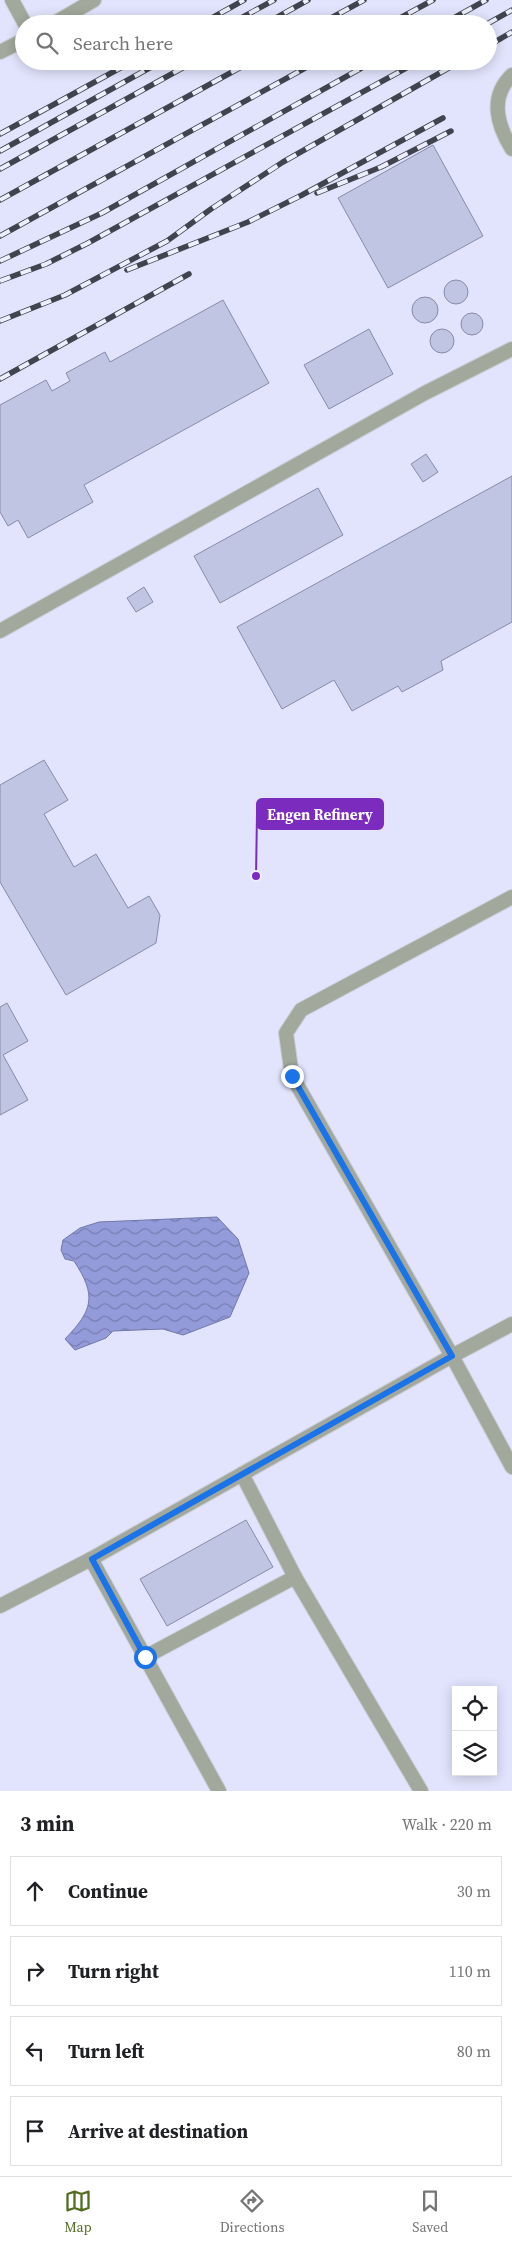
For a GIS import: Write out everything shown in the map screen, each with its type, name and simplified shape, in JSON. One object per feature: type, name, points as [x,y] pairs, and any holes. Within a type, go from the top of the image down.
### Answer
[{"type":"lane","points":[[12,0],[20,15]]},
{"type":"lane","points":[[68,15],[94,0]]},
{"type":"lane","points":[[0,52],[15,44]]},
{"type":"lane","points":[[512,75],[502,85],[497,110],[502,133],[512,149]]},
{"type":"lane","points":[[0,631],[425,393],[512,349]]},
{"type":"lane","points":[[512,897],[302,1010],[286,1033],[292,1076],[452,1356],[512,1467]]},
{"type":"lane","points":[[0,1606],[92,1559],[512,1324]]},
{"type":"lane","points":[[242,1474],[294,1577],[421,1791]]},
{"type":"lane","points":[[92,1559],[219,1791]]},
{"type":"lane","points":[[145,1657],[294,1577]]},
{"type":"shaded area","points":[[0,0],[512,0],[512,1791],[0,1791]]},
{"type":"water","points":[[217,1217],[238,1239],[249,1273],[230,1317],[183,1335],[163,1329],[113,1331],[106,1338],[75,1350],[65,1339],[86,1311],[89,1293],[74,1261],[65,1259],[61,1250],[63,1240],[80,1228],[99,1222]]},
{"type":"building","points":[[433,145],[483,236],[388,288],[338,198]]},
{"type":"building","points":[[456,280],[465,283],[468,292],[465,301],[456,304],[447,301],[444,292],[447,283]]},
{"type":"building","points":[[425,297],[434,301],[438,310],[434,319],[425,323],[416,319],[412,310],[416,301]]},
{"type":"building","points":[[223,300],[269,383],[84,485],[93,502],[28,538],[18,520],[8,526],[0,512],[0,405],[46,380],[52,391],[70,381],[66,373],[105,352],[110,362]]},
{"type":"building","points":[[472,313],[480,316],[483,324],[480,332],[472,335],[464,332],[461,324],[464,316]]},
{"type":"building","points":[[369,329],[393,374],[329,409],[304,365]]},
{"type":"building","points":[[442,329],[450,333],[454,341],[450,349],[442,353],[434,349],[430,341],[434,333]]},
{"type":"building","points":[[426,454],[438,472],[423,482],[411,464]]},
{"type":"building","points":[[512,476],[512,622],[441,661],[443,670],[402,692],[398,686],[352,711],[334,680],[282,709],[237,627]]},
{"type":"building","points":[[318,488],[343,535],[220,603],[194,556]]},
{"type":"building","points":[[144,587],[153,602],[136,612],[127,598]]},
{"type":"building","points":[[44,760],[68,800],[44,814],[74,867],[96,854],[128,908],[149,896],[160,915],[156,943],[66,995],[0,882],[0,785]]},
{"type":"building","points":[[7,1003],[28,1041],[3,1055],[28,1100],[0,1115],[0,1007]]},
{"type":"building","points":[[246,1520],[273,1567],[167,1626],[140,1579]]},
{"type":"railway","points":[[217,15],[244,0]]},
{"type":"railway","points":[[246,15],[274,0]]},
{"type":"railway","points":[[281,15],[308,0]]},
{"type":"railway","points":[[336,15],[364,0]]},
{"type":"railway","points":[[406,15],[433,0]]},
{"type":"railway","points":[[459,15],[486,0]]},
{"type":"railway","points":[[497,18],[512,10]]},
{"type":"railway","points":[[497,41],[512,32]]},
{"type":"railway","points":[[0,134],[117,70]]},
{"type":"railway","points":[[0,151],[146,70]]},
{"type":"railway","points":[[0,169],[179,70]]},
{"type":"railway","points":[[0,200],[236,70]]},
{"type":"railway","points":[[0,236],[302,70]]},
{"type":"railway","points":[[0,261],[102,213],[358,70]]},
{"type":"railway","points":[[0,281],[46,264],[88,243],[403,70]]},
{"type":"railway","points":[[0,321],[65,295],[167,241],[211,209],[283,162],[445,70]]},
{"type":"railway","points":[[127,270],[248,222],[302,195],[443,118]]},
{"type":"railway","points":[[317,193],[381,167],[451,131]]},
{"type":"railway","points":[[0,379],[189,274]]},
{"type":"place","name":"Engen Refinery","points":[[256,876]]},
{"type":"route","points":[[145,1657],[92,1559],[452,1356],[292,1076]]}]
